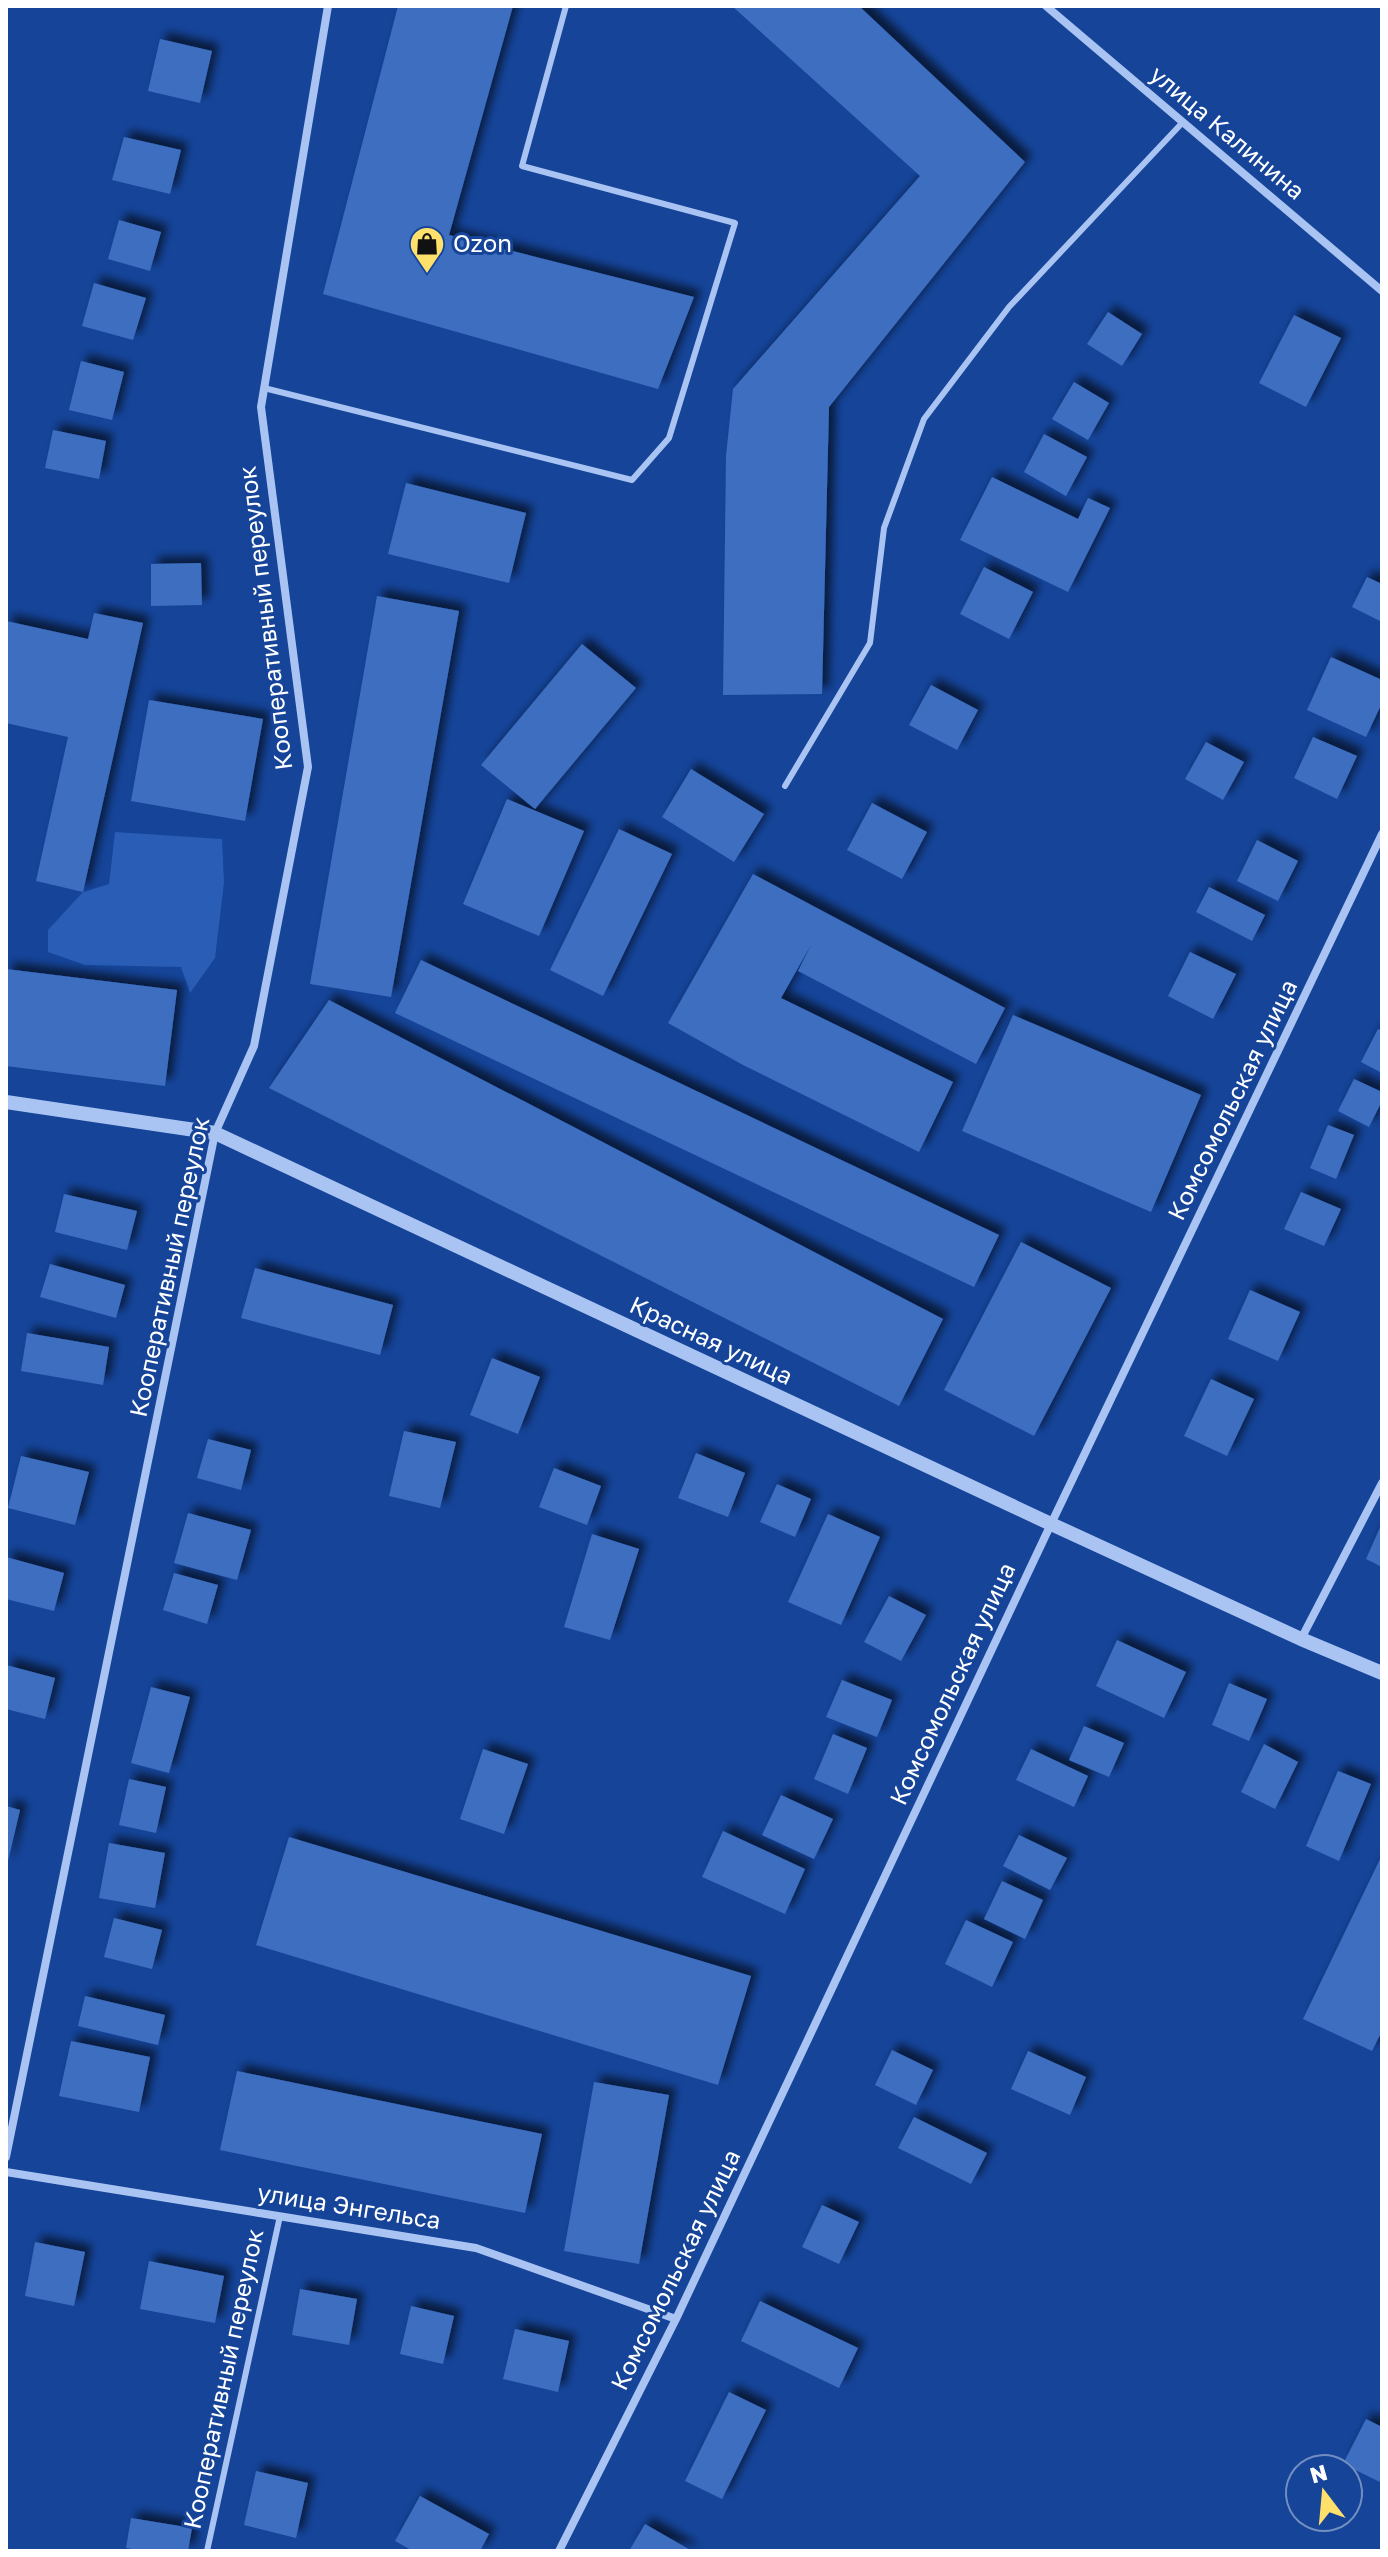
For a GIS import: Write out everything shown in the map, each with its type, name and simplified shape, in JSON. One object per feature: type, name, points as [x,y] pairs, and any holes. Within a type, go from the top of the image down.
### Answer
[{"type":"street","name":"Кооперативный переулок","points":[[6,2157],[215,1133],[254,1046],[308,767],[261,407],[328,6]]},
{"type":"street","name":"улица Калинина","points":[[1046,6],[1382,291]]},
{"type":"street","name":"Комсомольская улица","points":[[559,2551],[676,2319],[1051,1524],[1382,834]]},
{"type":"street","name":"Красная улица","points":[[6,1102],[215,1133],[1051,1524],[1382,1673]]},
{"type":"street","points":[[1301,1639],[1382,1483]]},
{"type":"street","name":"улица Энгельса","points":[[6,2172],[476,2248],[676,2319]]},
{"type":"lane","points":[[264,388],[632,480],[669,438],[735,223],[522,166],[566,6]]},
{"type":"lane","points":[[785,786],[870,643],[884,528],[924,419],[1009,307],[1183,122]]},
{"type":"lane","name":"Кооперативный переулок","points":[[207,2551],[280,2216]]},
{"type":"shaded area","points":[[115,832],[222,839],[224,883],[215,958],[190,993],[181,967],[85,965],[48,952],[48,930],[83,892],[109,884]]},
{"type":"building","points":[[398,6],[513,6],[449,235],[694,297],[658,389],[323,294]]},
{"type":"building","points":[[732,6],[859,6],[1025,162],[829,407],[822,694],[723,695],[726,456],[733,389],[920,176]]},
{"type":"building","points":[[160,39],[212,51],[200,103],[148,91]]},
{"type":"building","points":[[124,137],[181,150],[170,194],[112,180]]},
{"type":"building","points":[[119,220],[161,232],[150,271],[108,259]]},
{"type":"building","points":[[94,283],[146,298],[133,340],[82,326]]},
{"type":"building","points":[[1108,312],[1142,334],[1122,366],[1087,344]]},
{"type":"building","points":[[1294,315],[1341,338],[1306,407],[1259,383]]},
{"type":"building","points":[[81,361],[124,372],[112,420],[69,410]]},
{"type":"building","points":[[1074,382],[1109,403],[1088,440],[1052,419]]},
{"type":"building","points":[[53,430],[106,441],[99,479],[45,468]]},
{"type":"building","points":[[1044,434],[1087,457],[1066,496],[1024,472]]},
{"type":"building","points":[[992,477],[1078,519],[1088,498],[1110,508],[1068,592],[960,540]]},
{"type":"building","points":[[406,483],[526,513],[509,583],[388,554]]},
{"type":"building","points":[[201,563],[202,605],[151,606],[151,564]]},
{"type":"building","points":[[984,567],[1033,592],[1009,639],[960,614]]},
{"type":"building","points":[[1367,577],[1382,584],[1382,622],[1352,607]]},
{"type":"building","points":[[377,596],[459,611],[391,997],[310,984]]},
{"type":"building","points":[[94,613],[143,623],[83,892],[36,881],[68,737],[6,723],[6,621],[88,639]]},
{"type":"building","points":[[582,644],[636,688],[535,809],[481,765]]},
{"type":"building","points":[[1331,657],[1382,680],[1382,703],[1366,737],[1307,710]]},
{"type":"building","points":[[931,685],[978,710],[957,750],[909,725]]},
{"type":"building","points":[[149,700],[263,719],[245,821],[131,801]]},
{"type":"building","points":[[1313,737],[1357,756],[1337,799],[1294,778]]},
{"type":"building","points":[[1206,742],[1244,762],[1223,800],[1185,779]]},
{"type":"building","points":[[691,769],[764,814],[734,862],[662,817]]},
{"type":"building","points":[[507,799],[584,831],[539,936],[463,904]]},
{"type":"building","points":[[872,803],[927,832],[902,879],[847,850]]},
{"type":"building","points":[[619,829],[672,854],[603,996],[550,970]]},
{"type":"building","points":[[1257,840],[1298,861],[1278,901],[1237,881]]},
{"type":"building","points":[[753,874],[1005,1008],[976,1064],[798,971],[811,945],[781,998],[953,1082],[919,1152],[743,1065],[668,1023]]},
{"type":"building","points":[[1209,887],[1265,915],[1252,941],[1196,912]]},
{"type":"building","points":[[1190,952],[1236,974],[1213,1019],[1168,996]]},
{"type":"building","points":[[421,960],[999,1235],[974,1287],[395,1013]]},
{"type":"building","points":[[6,969],[177,990],[165,1086],[6,1066]]},
{"type":"building","points":[[329,1000],[943,1319],[899,1406],[269,1088]]},
{"type":"building","points":[[1013,1015],[1201,1095],[1151,1212],[962,1131]]},
{"type":"building","points":[[1378,1029],[1382,1031],[1382,1073],[1361,1062]]},
{"type":"building","points":[[1354,1079],[1382,1092],[1382,1101],[1369,1127],[1338,1111]]},
{"type":"building","points":[[1328,1125],[1354,1135],[1336,1179],[1310,1168]]},
{"type":"building","points":[[1301,1192],[1341,1209],[1324,1246],[1284,1229]]},
{"type":"building","points":[[64,1194],[137,1211],[127,1250],[55,1232]]},
{"type":"building","points":[[1021,1242],[1111,1288],[1034,1436],[944,1390]]},
{"type":"building","points":[[50,1264],[125,1285],[116,1318],[40,1297]]},
{"type":"building","points":[[255,1268],[393,1305],[380,1355],[241,1318]]},
{"type":"building","points":[[1250,1290],[1300,1312],[1278,1361],[1228,1339]]},
{"type":"building","points":[[27,1333],[109,1347],[103,1385],[21,1371]]},
{"type":"building","points":[[492,1358],[540,1377],[518,1434],[470,1415]]},
{"type":"building","points":[[1211,1379],[1254,1399],[1227,1456],[1184,1436]]},
{"type":"building","points":[[404,1431],[456,1442],[440,1508],[389,1496]]},
{"type":"building","points":[[208,1439],[251,1450],[241,1490],[197,1478]]},
{"type":"building","points":[[696,1453],[745,1473],[728,1517],[678,1498]]},
{"type":"building","points":[[21,1456],[89,1472],[75,1525],[8,1508]]},
{"type":"building","points":[[554,1468],[601,1486],[587,1525],[539,1507]]},
{"type":"building","points":[[777,1484],[811,1499],[795,1537],[760,1522]]},
{"type":"building","points":[[188,1513],[251,1530],[237,1580],[174,1563]]},
{"type":"building","points":[[828,1514],[880,1537],[841,1625],[788,1602]]},
{"type":"building","points":[[1382,1523],[1382,1567],[1366,1559]]},
{"type":"building","points":[[592,1534],[639,1549],[610,1640],[564,1627]]},
{"type":"building","points":[[6,1557],[64,1573],[54,1611],[6,1599]]},
{"type":"building","points":[[174,1573],[218,1585],[207,1624],[163,1610]]},
{"type":"building","points":[[889,1596],[926,1615],[901,1661],[864,1642]]},
{"type":"building","points":[[1117,1640],[1186,1672],[1164,1718],[1096,1686]]},
{"type":"building","points":[[6,1665],[55,1678],[45,1719],[6,1709]]},
{"type":"building","points":[[842,1680],[892,1700],[877,1737],[826,1717]]},
{"type":"building","points":[[1229,1683],[1267,1699],[1249,1741],[1212,1725]]},
{"type":"building","points":[[151,1687],[190,1697],[169,1773],[131,1763]]},
{"type":"building","points":[[1084,1726],[1124,1743],[1109,1777],[1069,1760]]},
{"type":"building","points":[[833,1734],[867,1748],[848,1794],[814,1779]]},
{"type":"building","points":[[1264,1744],[1298,1762],[1275,1809],[1241,1792]]},
{"type":"building","points":[[483,1749],[528,1764],[504,1834],[460,1819]]},
{"type":"building","points":[[1031,1749],[1088,1776],[1074,1807],[1016,1780]]},
{"type":"building","points":[[1338,1771],[1371,1784],[1339,1861],[1306,1846]]},
{"type":"building","points":[[129,1779],[166,1787],[156,1833],[119,1825]]},
{"type":"building","points":[[781,1795],[833,1819],[814,1859],[762,1835]]},
{"type":"building","points":[[6,1806],[20,1810],[7,1865],[6,1865]]},
{"type":"building","points":[[723,1831],[805,1869],[785,1914],[702,1877]]},
{"type":"building","points":[[1019,1835],[1067,1858],[1050,1890],[1003,1866]]},
{"type":"building","points":[[289,1837],[751,1976],[718,2085],[256,1945]]},
{"type":"building","points":[[109,1843],[165,1853],[155,1908],[99,1898]]},
{"type":"building","points":[[1382,1855],[1382,2031],[1372,2051],[1303,2019]]},
{"type":"building","points":[[1002,1881],[1043,1900],[1025,1939],[984,1919]]},
{"type":"building","points":[[114,1918],[162,1930],[152,1969],[104,1957]]},
{"type":"building","points":[[966,1920],[1013,1942],[992,1987],[945,1964]]},
{"type":"building","points":[[85,1996],[165,2015],[158,2045],[78,2026]]},
{"type":"building","points":[[71,2041],[150,2057],[139,2112],[59,2096]]},
{"type":"building","points":[[892,2050],[933,2070],[916,2105],[875,2085]]},
{"type":"building","points":[[1028,2051],[1086,2077],[1070,2115],[1011,2089]]},
{"type":"building","points":[[237,2071],[542,2134],[525,2213],[220,2150]]},
{"type":"building","points":[[594,2082],[669,2095],[639,2264],[564,2251]]},
{"type":"building","points":[[914,2117],[987,2153],[971,2184],[898,2148]]},
{"type":"building","points":[[822,2205],[859,2222],[839,2264],[802,2247]]},
{"type":"building","points":[[35,2242],[85,2252],[74,2306],[25,2296]]},
{"type":"building","points":[[149,2261],[224,2276],[215,2323],[140,2309]]},
{"type":"building","points":[[300,2289],[357,2299],[349,2345],[292,2335]]},
{"type":"building","points":[[760,2301],[858,2348],[839,2388],[741,2341]]},
{"type":"building","points":[[411,2306],[454,2316],[443,2364],[400,2354]]},
{"type":"building","points":[[515,2329],[569,2341],[558,2392],[503,2379]]},
{"type":"building","points":[[729,2392],[766,2410],[722,2499],[685,2481]]},
{"type":"building","points":[[1366,2419],[1382,2427],[1382,2483],[1364,2474],[1364,2453],[1349,2453]]},
{"type":"building","points":[[256,2471],[308,2483],[296,2538],[244,2525]]},
{"type":"building","points":[[420,2496],[489,2534],[480,2551],[413,2551],[395,2541]]},
{"type":"building","points":[[131,2518],[192,2528],[188,2551],[126,2548]]},
{"type":"building","points":[[645,2524],[692,2551],[629,2551]]},
{"type":"place","name":"Ozon","points":[[427,275]]}]
